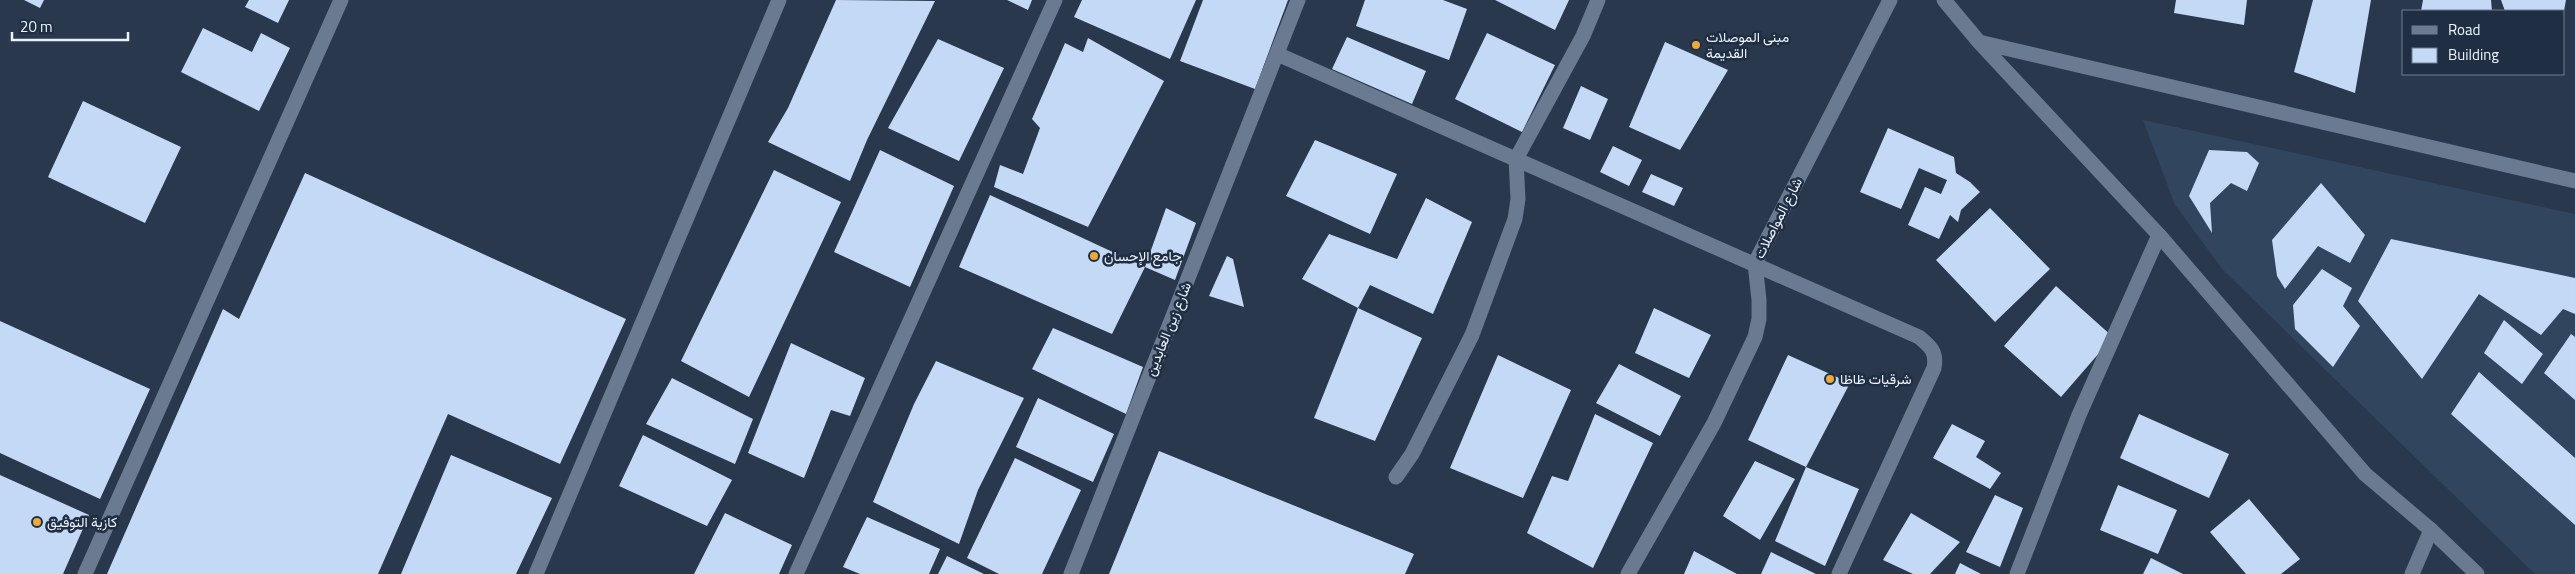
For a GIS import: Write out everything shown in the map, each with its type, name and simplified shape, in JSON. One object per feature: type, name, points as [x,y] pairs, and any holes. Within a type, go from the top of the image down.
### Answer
[{"type":"street","points":[[85,574],[341,0]]},
{"type":"street","points":[[536,574],[779,0]]},
{"type":"street","points":[[796,574],[1055,0]]},
{"type":"street","name":"شارع زين العابدين","points":[[1070,574],[1298,0]]},
{"type":"street","points":[[1396,477],[1412,454],[1472,335],[1515,219],[1518,199],[1516,159],[1583,36],[1598,0]]},
{"type":"street","name":"شارع المواصلات","points":[[1628,574],[1714,423],[1755,337],[1759,300],[1754,263],[1890,0]]},
{"type":"street","points":[[1944,0],[1979,42],[2159,235],[2365,474],[2431,530],[2477,574]]},
{"type":"street","points":[[1979,42],[2575,181]]},
{"type":"street","points":[[1277,54],[1919,337],[1932,348],[1936,358],[1934,368],[1839,574]]},
{"type":"street","points":[[2017,574],[2080,415],[2159,235]]},
{"type":"street","points":[[2412,574],[2431,530]]},
{"type":"shaded area","points":[[2143,120],[2575,214],[2575,574],[2535,574],[2223,270],[2175,205]]},
{"type":"building","points":[[24,0],[44,0],[40,8]]},
{"type":"building","points":[[249,0],[289,0],[278,23],[245,7]]},
{"type":"building","points":[[836,0],[935,1],[867,140],[850,181],[768,142],[788,108]]},
{"type":"building","points":[[1007,0],[1032,0],[1028,10]]},
{"type":"building","points":[[1082,0],[1196,0],[1170,59],[1074,17]]},
{"type":"building","points":[[1203,0],[1288,0],[1255,89],[1180,61]]},
{"type":"building","points":[[1365,0],[1443,0],[1467,9],[1449,60],[1356,26]]},
{"type":"building","points":[[1495,0],[1569,0],[1555,30]]},
{"type":"building","points":[[2176,0],[2247,0],[2244,25],[2174,13]]},
{"type":"building","points":[[2313,0],[2371,0],[2355,93],[2294,72]]},
{"type":"building","points":[[2423,0],[2491,0],[2492,10],[2421,10]]},
{"type":"building","points":[[2501,0],[2566,0],[2564,10],[2505,10]]},
{"type":"building","points":[[203,28],[252,52],[261,33],[290,48],[259,111],[181,72]]},
{"type":"building","points":[[1487,33],[1555,65],[1522,132],[1455,99]]},
{"type":"building","points":[[1347,37],[1426,71],[1412,104],[1332,69]]},
{"type":"building","points":[[1088,38],[1164,81],[1088,227],[994,187],[1000,165],[1023,174],[1040,128],[1032,119],[1065,43],[1083,52]]},
{"type":"building","points":[[938,39],[1004,68],[959,161],[888,128]]},
{"type":"building","points":[[1665,42],[1728,70],[1680,150],[1629,127]]},
{"type":"building","points":[[1581,86],[1608,99],[1590,140],[1563,128]]},
{"type":"building","points":[[83,101],[181,147],[145,223],[48,177]]},
{"type":"building","points":[[1888,128],[1954,157],[1956,173],[1970,182],[1980,192],[1961,210],[1958,222],[1950,215],[1939,239],[1908,225],[1925,187],[1941,194],[1947,180],[1919,168],[1901,209],[1860,192]]},
{"type":"building","points":[[1315,140],[1397,174],[1370,234],[1286,196]]},
{"type":"building","points":[[1613,146],[1642,160],[1629,186],[1600,172]]},
{"type":"building","points":[[880,150],[954,186],[910,287],[834,252]]},
{"type":"building","points":[[2209,150],[2247,152],[2259,163],[2247,191],[2231,183],[2210,203],[2212,233],[2189,196]]},
{"type":"building","points":[[774,170],[841,202],[749,397],[681,361]]},
{"type":"building","points":[[305,173],[626,319],[560,464],[448,414],[378,574],[107,574],[223,309],[239,319]]},
{"type":"building","points":[[1651,174],[1683,188],[1674,206],[1642,192]]},
{"type":"building","points":[[2321,183],[2365,235],[2350,263],[2318,246],[2285,289],[2277,276],[2272,240]]},
{"type":"building","points":[[990,195],[1145,267],[1112,334],[959,267]]},
{"type":"building","points":[[1426,198],[1472,222],[1433,314],[1370,285],[1358,308],[1302,279],[1329,234],[1397,259]]},
{"type":"building","points":[[1166,208],[1196,223],[1175,280],[1145,267]]},
{"type":"building","points":[[1990,208],[2050,269],[1995,322],[1936,260]]},
{"type":"building","points":[[2391,239],[2575,278],[2575,314],[2563,309],[2541,335],[2479,294],[2422,379],[2358,301]]},
{"type":"building","points":[[1227,256],[1233,259],[1244,307],[1209,296]]},
{"type":"building","points":[[2322,269],[2352,288],[2343,306],[2360,326],[2333,367],[2295,329],[2293,305]]},
{"type":"building","points":[[2056,286],[2113,337],[2061,397],[2004,346]]},
{"type":"building","points":[[1358,308],[1422,338],[1375,441],[1314,418]]},
{"type":"building","points":[[1654,308],[1711,335],[1689,378],[1635,353]]},
{"type":"building","points":[[2504,320],[2543,354],[2522,384],[2484,353]]},
{"type":"building","points":[[0,321],[150,389],[100,499],[0,453]]},
{"type":"building","points":[[1053,328],[1143,367],[1126,414],[1032,369]]},
{"type":"building","points":[[2571,334],[2575,337],[2575,400],[2544,373]]},
{"type":"building","points":[[791,343],[865,378],[850,416],[831,410],[804,478],[748,453]]},
{"type":"building","points":[[1498,355],[1571,390],[1523,498],[1450,468]]},
{"type":"building","points":[[1788,355],[1850,383],[1806,467],[1748,440]]},
{"type":"building","points":[[936,361],[1024,398],[978,490],[959,544],[873,502],[914,404]]},
{"type":"building","points":[[1619,364],[1681,396],[1660,436],[1596,403]]},
{"type":"building","points":[[2479,372],[2575,458],[2575,525],[2451,414]]},
{"type":"building","points":[[672,378],[753,419],[735,464],[646,424]]},
{"type":"building","points":[[1038,398],[1114,434],[1093,482],[1016,447]]},
{"type":"building","points":[[1595,414],[1653,443],[1593,568],[1527,533],[1552,476],[1568,481]]},
{"type":"building","points":[[2139,414],[2229,454],[2209,498],[2120,458]]},
{"type":"building","points":[[1952,424],[1985,441],[1976,457],[2001,473],[1990,489],[1933,458]]},
{"type":"building","points":[[643,435],[732,480],[707,526],[619,486]]},
{"type":"building","points":[[1159,451],[1414,554],[1405,574],[1109,574]]},
{"type":"building","points":[[451,455],[552,498],[516,574],[401,574]]},
{"type":"building","points":[[1015,458],[1081,490],[1042,574],[999,574],[967,558]]},
{"type":"building","points":[[1755,461],[1795,479],[1760,540],[1723,516]]},
{"type":"building","points":[[1806,467],[1859,489],[1825,566],[1775,541]]},
{"type":"building","points":[[0,475],[89,515],[63,574],[0,574]]},
{"type":"building","points":[[2118,485],[2177,510],[2158,554],[2100,530]]},
{"type":"building","points":[[1995,495],[2023,508],[2000,567],[1966,552]]},
{"type":"building","points":[[2249,499],[2300,559],[2281,574],[2246,574],[2210,532]]},
{"type":"building","points":[[725,513],[792,545],[779,574],[694,574]]},
{"type":"building","points":[[1911,513],[1960,542],[1930,574],[1913,574],[1883,560]]},
{"type":"building","points":[[867,517],[940,549],[929,574],[860,574],[843,567]]},
{"type":"building","points":[[1694,551],[1737,574],[1684,574]]},
{"type":"building","points":[[1771,552],[1816,574],[1761,574]]},
{"type":"building","points":[[947,556],[984,574],[938,574]]},
{"type":"building","points":[[2151,558],[2183,574],[2143,574]]},
{"type":"building","points":[[1960,563],[1981,574],[1955,574]]},
{"type":"place","name":"مبنى الموصلات القديمة","points":[[1696,45]]},
{"type":"place","name":"جامع الإحسان","points":[[1094,256]]},
{"type":"place","name":"شرقيات ظاظا","points":[[1830,379]]},
{"type":"place","name":"كازية التوفيق","points":[[37,522]]}]
